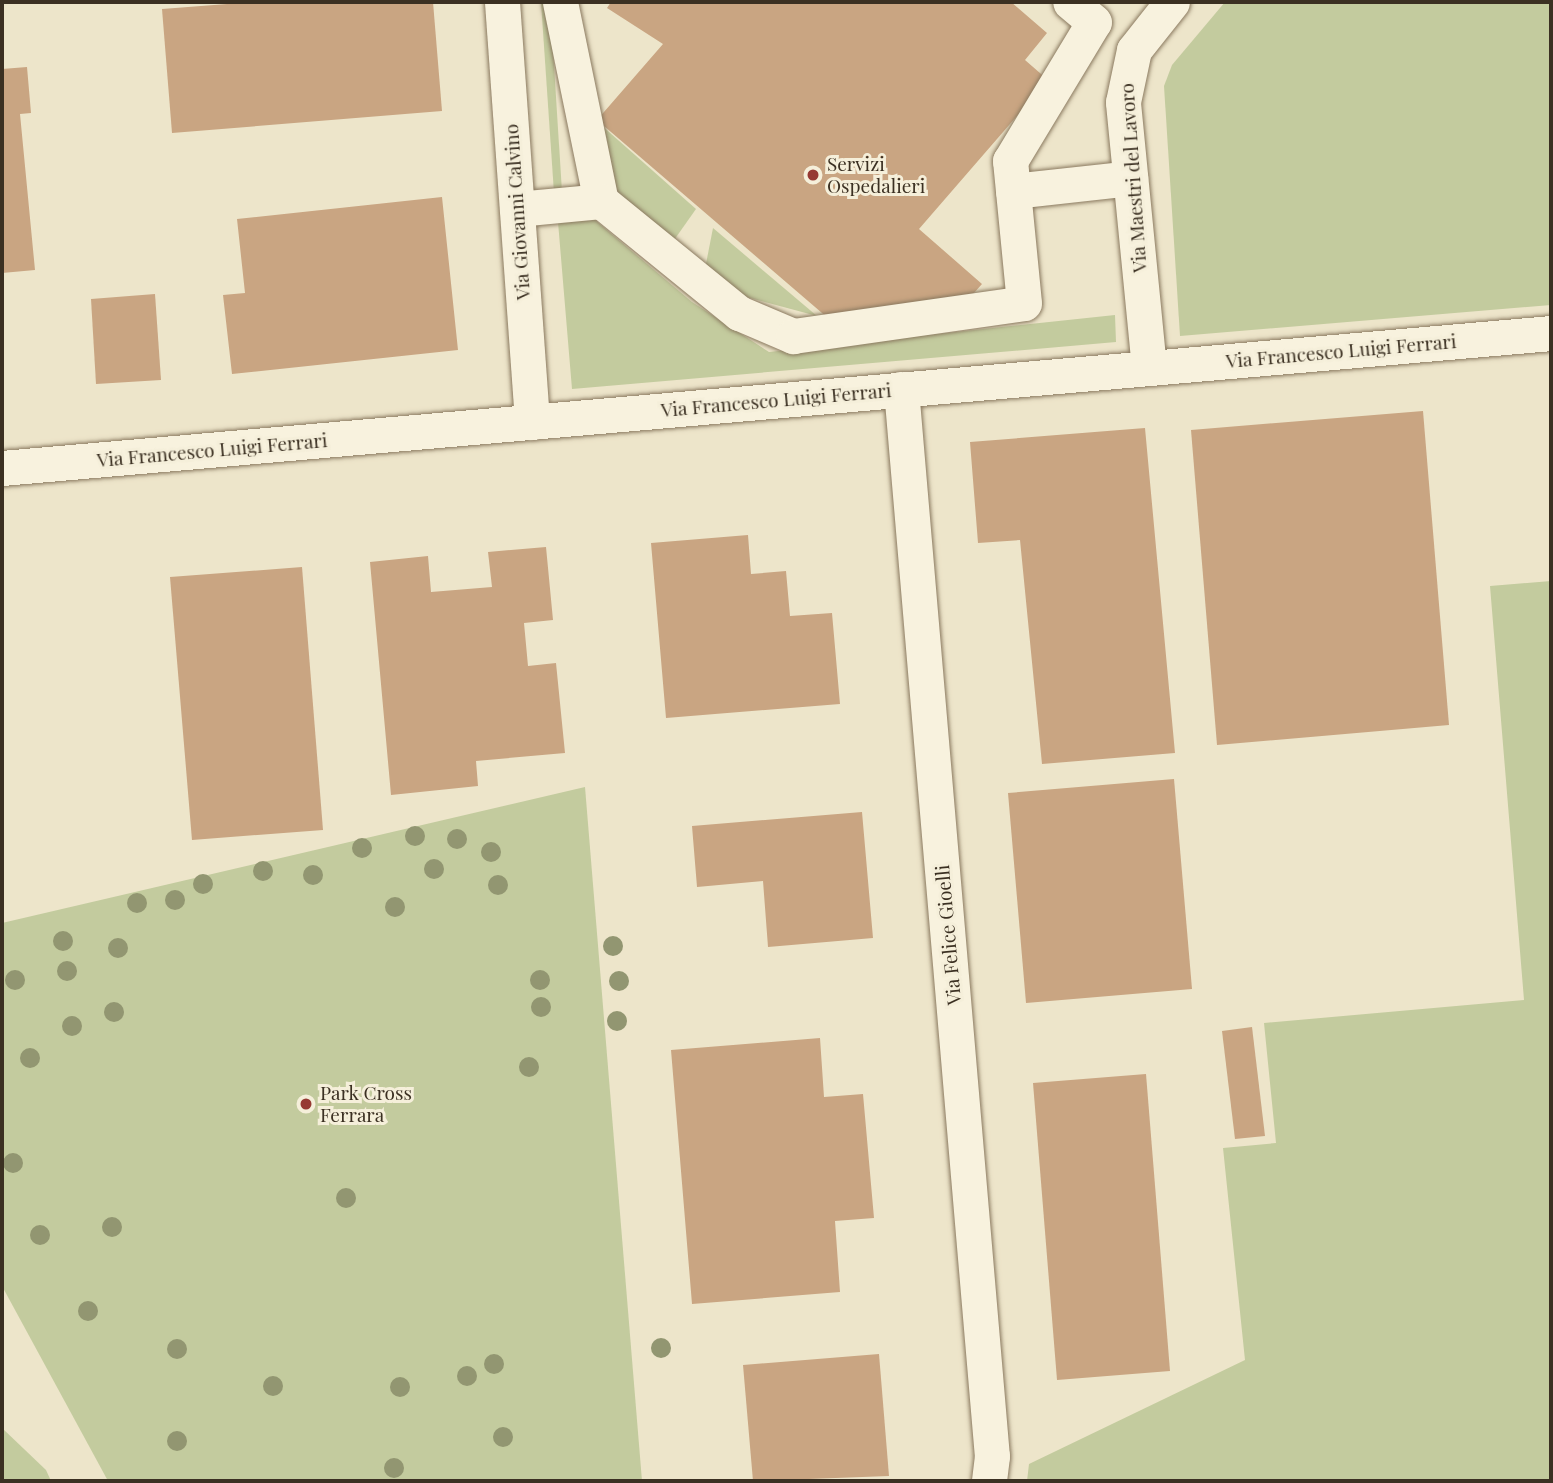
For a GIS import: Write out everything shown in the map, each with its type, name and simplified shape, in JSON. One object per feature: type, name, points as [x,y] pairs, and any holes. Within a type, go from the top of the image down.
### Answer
[{"type":"street","name":"Via Giovanni Calvino","points":[[502,2],[532,422]]},
{"type":"street","points":[[561,2],[601,201],[739,313],[793,336],[1024,303],[1010,161],[1094,22],[1070,2]]},
{"type":"street","name":"Via Maestri del Lavoro","points":[[1149,368],[1130,178],[1126,72],[1145,32],[1172,2]]},
{"type":"street","points":[[1013,191],[1130,178]]},
{"type":"street","points":[[517,209],[601,201]]},
{"type":"street","name":"Via Francesco Luigi Ferrari","points":[[2,468],[1551,332]]},
{"type":"street","name":"Via Felice Gioelli","points":[[901,389],[992,1455],[989,1481]]},
{"type":"green space","points":[[541,2],[550,2],[562,192],[554,193]]},
{"type":"green space","points":[[1225,2],[1551,2],[1551,305],[1180,336],[1164,86],[1172,65]]},
{"type":"green space","points":[[583,109],[696,209],[672,243],[620,203]]},
{"type":"green space","points":[[595,220],[692,302],[769,352],[1115,315],[1116,342],[572,389],[558,222]]},
{"type":"green space","points":[[713,228],[817,316],[731,293],[704,274]]},
{"type":"green space","points":[[1551,581],[1551,1481],[1027,1481],[1029,1464],[1245,1360],[1223,1148],[1276,1143],[1264,1023],[1524,1000],[1490,586]]},
{"type":"green space","name":"Park Cross Ferrara","points":[[585,787],[642,1481],[108,1481],[2,1286],[2,923]]},
{"type":"green space","points":[[2,1428],[46,1470],[51,1481],[2,1481]]},
{"type":"building","points":[[253,2],[433,2],[442,111],[172,133],[162,9]]},
{"type":"building","name":"Servizi Ospedalieri","points":[[611,2],[1011,2],[1047,33],[1025,60],[1048,80],[919,229],[982,284],[965,303],[836,325],[597,120],[663,44],[607,8]]},
{"type":"building","points":[[27,67],[31,113],[20,114],[35,270],[2,273],[2,69]]},
{"type":"building","points":[[442,197],[458,350],[232,374],[223,295],[245,293],[237,219]]},
{"type":"building","points":[[155,294],[161,380],[96,384],[91,299]]},
{"type":"building","points":[[1423,411],[1449,725],[1217,745],[1191,430]]},
{"type":"building","points":[[1145,428],[1175,753],[1042,764],[1020,540],[978,543],[970,442]]},
{"type":"building","points":[[748,535],[751,574],[786,571],[790,616],[832,613],[840,704],[666,718],[651,543]]},
{"type":"building","points":[[546,547],[553,620],[524,623],[528,666],[556,663],[565,753],[476,761],[478,786],[391,795],[370,562],[428,556],[431,592],[492,587],[488,552]]},
{"type":"building","points":[[302,567],[323,830],[192,840],[170,577]]},
{"type":"building","points":[[1174,779],[1192,989],[1026,1003],[1008,793]]},
{"type":"building","points":[[862,812],[873,938],[768,947],[763,881],[697,887],[692,826]]},
{"type":"building","points":[[1252,1027],[1265,1136],[1235,1139],[1222,1031]]},
{"type":"building","points":[[820,1038],[824,1097],[863,1094],[874,1218],[835,1221],[840,1292],[692,1304],[671,1050]]},
{"type":"building","points":[[1146,1074],[1170,1371],[1057,1380],[1033,1083]]},
{"type":"building","points":[[879,1354],[889,1476],[753,1481],[743,1365]]},
{"type":"place","name":"Servizi Ospedalieri","points":[[813,175]]},
{"type":"place","name":"Park Cross Ferrara","points":[[306,1104]]}]
